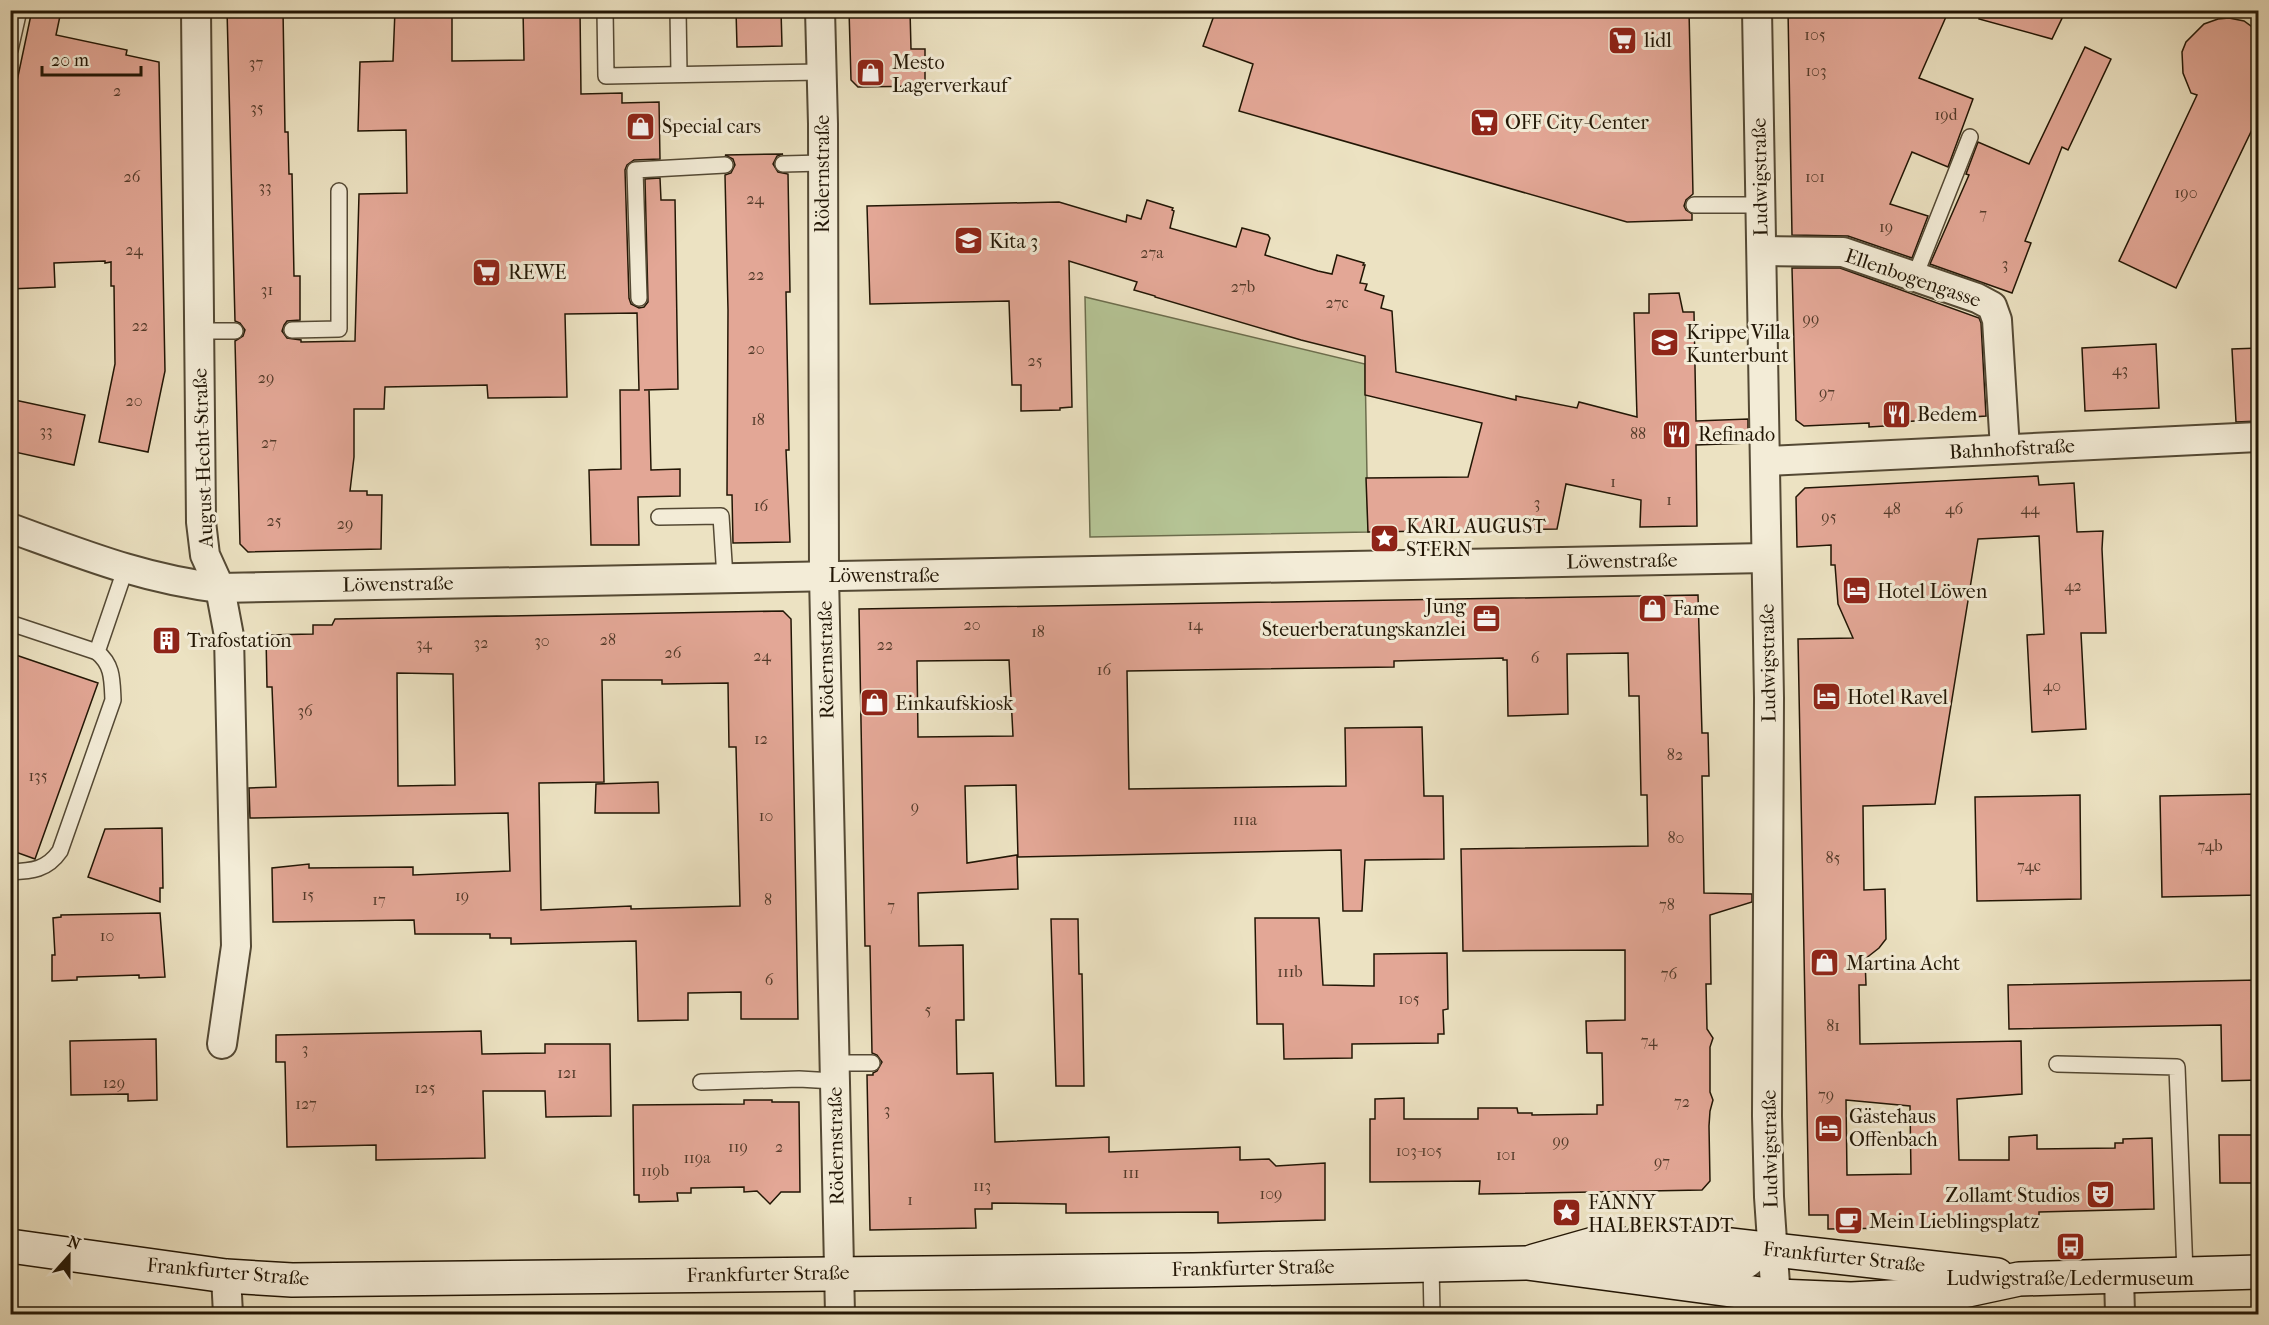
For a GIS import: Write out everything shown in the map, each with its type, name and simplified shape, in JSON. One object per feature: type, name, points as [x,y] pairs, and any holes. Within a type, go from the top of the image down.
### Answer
[{"type":"main road","name":"Frankfurter Straße","points":[[1527,1263],[1594,1244],[1730,1245],[1987,1273],[2019,1279]]},
{"type":"main road","name":"Frankfurter Straße","points":[[10,1246],[226,1276],[292,1280],[1193,1270],[1527,1263],[1776,1305],[1926,1295],[1971,1290],[2019,1279],[2259,1272]]},
{"type":"street","name":"August-Hecht-Straße","points":[[196,10],[202,540],[205,555],[220,588],[229,636],[236,946],[222,1044]]},
{"type":"street","name":"Rödernstraße","points":[[820,10],[824,575],[840,1314]]},
{"type":"street","name":"Ludwigstraße","points":[[1757,10],[1769,699],[1767,1116],[1776,1305]]},
{"type":"street","name":"Ellenbogengasse","points":[[1762,251],[1843,252],[1977,298],[1992,306],[1997,320],[2005,449]]},
{"type":"street","name":"Bahnhofstraße","points":[[1766,461],[2259,437]]},
{"type":"street","name":"Löwenstraße","points":[[10,528],[125,570],[185,584],[220,588],[1766,558]]},
{"type":"street","points":[[2119,1275],[2120,1314]]},
{"type":"street","points":[[226,1276],[228,1314]]},
{"type":"lane","points":[[10,50],[19,10]]},
{"type":"lane","points":[[605,10],[606,76],[820,72]]},
{"type":"lane","points":[[678,10],[679,74]]},
{"type":"lane","points":[[1915,276],[1970,137]]},
{"type":"lane","points":[[783,164],[822,163]]},
{"type":"lane","points":[[639,298],[635,170],[725,165]]},
{"type":"lane","points":[[292,330],[339,329],[339,191]]},
{"type":"lane","points":[[1694,205],[1761,205]]},
{"type":"lane","points":[[199,331],[235,332]]},
{"type":"lane","points":[[659,517],[721,516],[725,578]]},
{"type":"lane","points":[[97,652],[125,570]]},
{"type":"lane","points":[[10,623],[97,652],[107,661],[112,678],[113,700],[60,851],[49,865],[41,869],[10,872]]},
{"type":"lane","points":[[701,1082],[799,1079],[872,1063]]},
{"type":"lane","points":[[2057,1064],[2176,1067],[2185,1273]]},
{"type":"lane","points":[[1431,1264],[1432,1314]]},
{"type":"green space","points":[[1085,297],[1365,364],[1368,532],[1090,537]]},
{"type":"building","points":[[32,10],[60,16],[56,35],[127,50],[126,55],[159,62],[165,371],[148,452],[99,442],[115,364],[114,286],[111,286],[111,262],[54,263],[55,287],[10,289],[10,114]]},
{"type":"building","points":[[227,10],[283,10],[285,132],[288,132],[289,174],[292,174],[294,276],[300,276],[300,320],[287,321],[282,331],[287,338],[301,340],[301,342],[355,341],[359,194],[407,193],[406,130],[358,131],[360,62],[393,61],[395,10],[452,10],[452,61],[524,60],[523,10],[580,10],[581,94],[622,93],[622,103],[659,102],[660,159],[634,160],[627,165],[625,170],[629,298],[631,304],[639,308],[644,307],[648,302],[645,179],[660,178],[661,200],[675,200],[678,389],[644,390],[649,390],[651,470],[680,469],[680,496],[638,497],[639,545],[591,545],[589,470],[621,469],[620,390],[639,390],[637,313],[565,314],[567,397],[488,398],[487,385],[385,387],[384,409],[354,409],[354,457],[350,491],[367,491],[367,495],[382,495],[381,549],[248,552],[240,544],[235,341],[243,336],[245,330],[240,323],[235,321]]},
{"type":"building","points":[[736,10],[781,10],[782,46],[737,47]]},
{"type":"building","points":[[849,10],[910,10],[911,49],[925,49],[925,86],[858,87],[851,80]]},
{"type":"building","name":"OFF City-Center","points":[[1216,10],[1689,10],[1693,194],[1686,200],[1684,206],[1692,214],[1692,220],[1627,222],[1239,111],[1253,64],[1203,46]]},
{"type":"building","points":[[1788,10],[1949,10],[1919,78],[1973,99],[1948,167],[1912,152],[1890,204],[1928,216],[1912,258],[1848,236],[1792,235]]},
{"type":"building","points":[[1980,10],[2066,10],[2052,39],[1979,19]]},
{"type":"building","points":[[2229,18],[2244,21],[2259,32],[2259,115],[2176,288],[2119,261],[2197,95],[2191,93],[2183,73],[2182,52],[2186,42],[2204,24]]},
{"type":"building","points":[[2085,47],[2111,59],[2068,150],[2062,147],[2025,241],[2031,243],[2012,293],[1930,264],[1969,175],[1966,174],[1978,142],[2029,164]]},
{"type":"building","points":[[783,154],[777,156],[773,164],[778,172],[788,174],[790,292],[786,292],[789,450],[786,450],[790,542],[733,543],[732,495],[727,495],[728,310],[725,175],[731,173],[735,165],[733,159],[725,155]]},
{"type":"building","points":[[1147,200],[1173,208],[1170,228],[1236,247],[1242,228],[1268,235],[1270,238],[1265,255],[1318,271],[1332,274],[1337,255],[1364,263],[1360,283],[1367,284],[1365,290],[1384,296],[1381,308],[1392,311],[1396,372],[1516,400],[1516,396],[1577,408],[1579,402],[1637,417],[1634,313],[1649,313],[1649,294],[1679,293],[1683,312],[1694,312],[1696,421],[1748,419],[1748,443],[1696,445],[1697,526],[1640,527],[1641,500],[1566,484],[1557,529],[1368,532],[1366,478],[1468,477],[1482,423],[1365,395],[1365,356],[1301,340],[1155,297],[1134,290],[1137,282],[1069,261],[1072,407],[1060,408],[1060,410],[1021,411],[1021,385],[1012,385],[1009,301],[870,304],[867,206],[1059,202],[1126,222],[1127,215],[1141,219]]},
{"type":"building","points":[[1792,268],[1840,268],[1979,318],[1986,416],[1901,422],[1901,425],[1869,427],[1869,423],[1804,426],[1796,420]]},
{"type":"building","points":[[2156,344],[2159,408],[2085,411],[2082,348]]},
{"type":"building","points":[[2259,348],[2259,421],[2236,422],[2232,349]]},
{"type":"building","points":[[10,399],[85,415],[74,465],[10,451]]},
{"type":"building","points":[[2038,476],[2039,485],[2074,483],[2077,532],[2103,531],[2106,633],[2081,633],[2086,729],[2032,732],[2027,635],[2044,634],[2039,536],[1978,539],[1935,804],[1863,806],[1864,890],[1885,889],[1886,939],[1865,959],[1866,985],[1859,985],[1860,1044],[2021,1041],[2022,1094],[1957,1099],[1959,1160],[2009,1160],[2009,1137],[2037,1135],[2037,1149],[2115,1148],[2115,1143],[2123,1143],[2123,1139],[2152,1138],[2154,1209],[2039,1212],[2039,1226],[1828,1229],[1828,1215],[1809,1215],[1798,639],[1853,638],[1838,604],[1835,565],[1831,565],[1831,545],[1797,547],[1796,497],[1805,488]],"holes":[[[1846,1100],[1910,1106],[1911,1174],[1847,1175]]]},
{"type":"building","points":[[1698,595],[1702,733],[1708,733],[1709,776],[1702,776],[1704,893],[1752,894],[1752,902],[1710,915],[1711,984],[1706,984],[1707,1029],[1713,1038],[1710,1047],[1710,1092],[1713,1100],[1709,1126],[1710,1181],[1702,1190],[1479,1194],[1480,1181],[1370,1182],[1370,1119],[1375,1119],[1375,1099],[1404,1098],[1404,1119],[1478,1119],[1478,1108],[1517,1108],[1518,1113],[1532,1113],[1532,1115],[1597,1114],[1597,1105],[1603,1105],[1602,1053],[1587,1053],[1586,1021],[1625,1020],[1625,950],[1463,951],[1461,849],[1648,846],[1647,795],[1641,795],[1639,696],[1629,696],[1628,653],[1567,654],[1568,714],[1508,716],[1507,660],[1503,658],[1394,661],[1394,667],[1127,671],[1129,789],[1346,786],[1345,728],[1422,727],[1424,796],[1443,796],[1444,859],[1365,860],[1362,911],[1343,911],[1341,850],[1018,857],[1016,785],[965,786],[967,863],[1017,855],[1018,889],[918,893],[919,946],[963,945],[964,1020],[956,1020],[957,1074],[993,1073],[995,1142],[1109,1137],[1109,1152],[1240,1147],[1240,1160],[1269,1159],[1276,1166],[1325,1163],[1325,1220],[1218,1223],[1218,1212],[1066,1213],[1066,1204],[992,1203],[992,1209],[975,1209],[976,1228],[870,1230],[867,1075],[873,1075],[882,1062],[877,1055],[872,1053],[870,946],[865,946],[859,609]],"holes":[[[1009,660],[1013,736],[918,737],[917,661]]]},
{"type":"building","points":[[783,611],[791,619],[798,1019],[741,1019],[741,992],[688,993],[688,1020],[638,1021],[636,941],[511,944],[511,938],[490,938],[490,934],[415,934],[414,920],[273,922],[272,868],[309,864],[309,868],[413,867],[413,875],[510,871],[508,813],[250,818],[249,788],[276,787],[272,687],[267,687],[266,635],[313,634],[313,625],[332,625],[335,619]],"holes":[[[397,673],[453,674],[455,785],[398,786]],[[602,680],[662,680],[662,684],[728,683],[729,747],[736,747],[740,906],[631,909],[631,906],[541,910],[539,783],[604,782]]]},
{"type":"building","points":[[10,653],[98,683],[35,859],[10,850]]},
{"type":"building","points":[[658,782],[659,813],[595,813],[596,784]]},
{"type":"building","points":[[2259,794],[2259,895],[2162,897],[2160,796]]},
{"type":"building","points":[[2080,795],[2081,899],[1977,901],[1975,797]]},
{"type":"building","points":[[162,828],[163,888],[160,888],[160,902],[88,877],[105,829]]},
{"type":"building","points":[[160,913],[165,977],[139,978],[139,975],[77,977],[77,980],[52,981],[52,955],[55,955],[53,918],[61,917],[61,915]]},
{"type":"building","points":[[1255,918],[1319,918],[1323,985],[1374,986],[1374,954],[1447,953],[1448,1009],[1443,1010],[1444,1034],[1438,1034],[1438,1043],[1352,1044],[1352,1058],[1284,1059],[1283,1024],[1257,1024]]},
{"type":"building","points":[[1051,919],[1078,919],[1079,974],[1082,974],[1084,1086],[1056,1086]]},
{"type":"building","points":[[2259,980],[2259,1080],[2222,1081],[2221,1025],[2009,1029],[2008,985]]},
{"type":"building","points":[[481,1031],[482,1054],[545,1053],[545,1044],[610,1044],[611,1116],[546,1117],[545,1091],[483,1091],[485,1158],[376,1160],[376,1145],[287,1147],[285,1062],[276,1062],[276,1035]]},
{"type":"building","points":[[156,1039],[157,1100],[128,1101],[128,1094],[71,1095],[70,1041]]},
{"type":"building","points":[[744,1100],[799,1102],[800,1192],[781,1192],[770,1204],[757,1191],[744,1192],[744,1187],[691,1188],[691,1193],[677,1193],[678,1201],[639,1202],[639,1195],[634,1195],[633,1105],[744,1104]]},
{"type":"building","points":[[2219,1135],[2259,1135],[2259,1183],[2220,1183]]},
{"type":"place","name":"lidl","points":[[1623,40]]},
{"type":"place","name":"Mesto Lagerverkauf","points":[[871,73]]},
{"type":"place","name":"OFF City-Center","points":[[1484,122]]},
{"type":"place","name":"Special cars","points":[[641,126]]},
{"type":"place","name":"Kita 3","points":[[968,241]]},
{"type":"place","name":"REWE","points":[[487,272]]},
{"type":"place","name":"Krippe Villa Kunterbunt","points":[[1665,343]]},
{"type":"place","name":"Bedem","points":[[1896,414]]},
{"type":"place","name":"Refinado","points":[[1677,434]]},
{"type":"place","name":"KARL AUGUST STERN","points":[[1385,538]]},
{"type":"place","name":"Hotel Löwen","points":[[1856,591]]},
{"type":"place","name":"Fame","points":[[1652,608]]},
{"type":"place","name":"Jung Steuerberatungskanzlei","points":[[1487,618]]},
{"type":"place","name":"Trafostation","points":[[166,640]]},
{"type":"place","name":"Hotel Ravel","points":[[1826,697]]},
{"type":"place","name":"Einkaufskiosk","points":[[874,703]]},
{"type":"place","name":"Martina Acht","points":[[1825,963]]},
{"type":"place","name":"Gästehaus Offenbach","points":[[1828,1128]]},
{"type":"place","name":"Zollamt Studios","points":[[2101,1195]]},
{"type":"place","name":"FANNY HALBERSTADT","points":[[1567,1213]]},
{"type":"place","name":"Mein Lieblingsplatz","points":[[1848,1221]]},
{"type":"place","name":"Ludwigstraße/Ledermuseum","points":[[2070,1247]]}]
